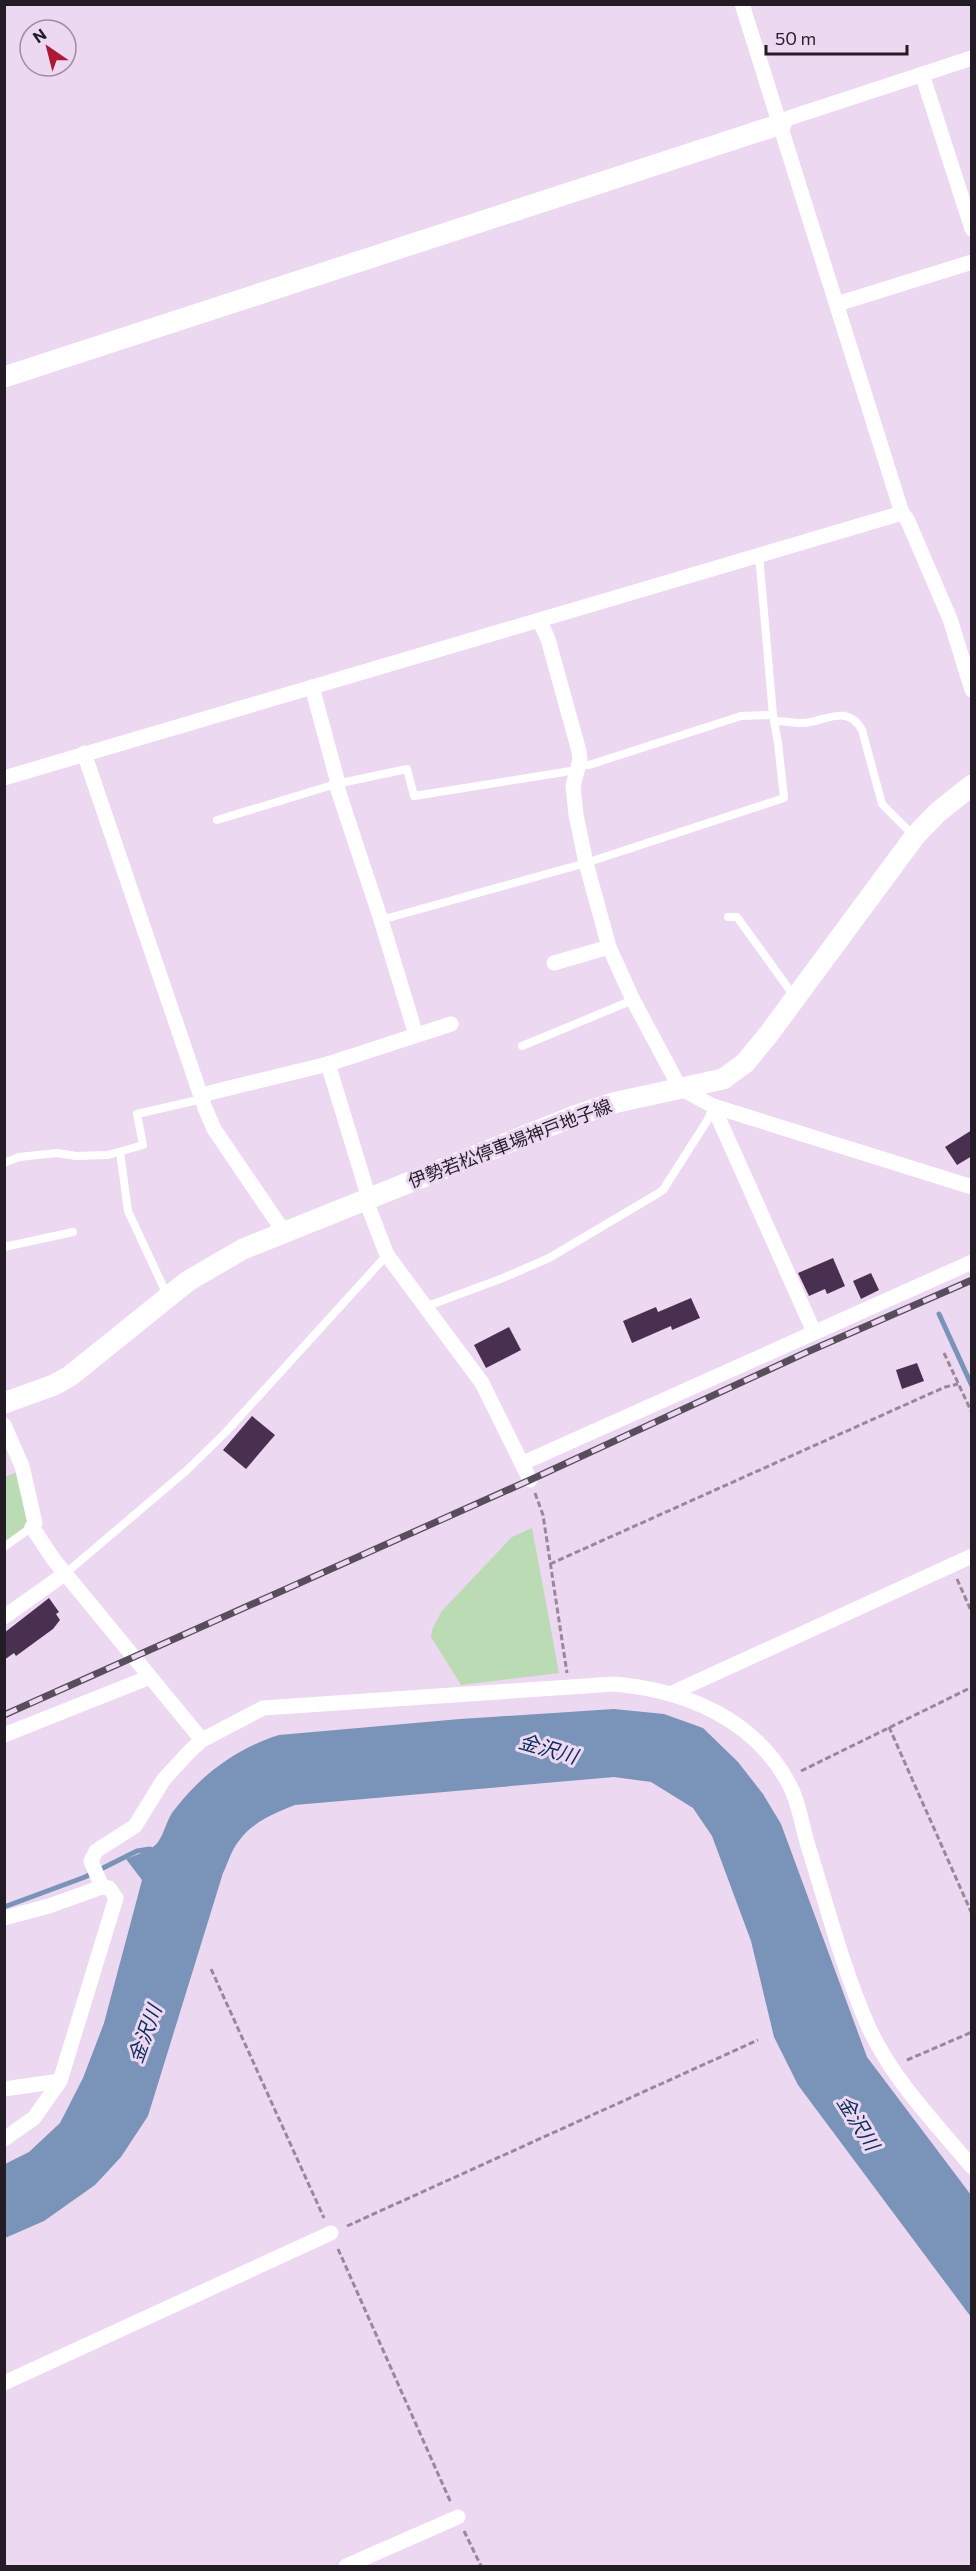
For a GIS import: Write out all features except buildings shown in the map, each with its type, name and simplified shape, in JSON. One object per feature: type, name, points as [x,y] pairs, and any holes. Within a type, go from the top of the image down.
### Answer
[{"type":"main road","points":[[4,377],[781,124]]},
{"type":"main road","name":"伊勢若松停車場神戸地子線","points":[[4,1404],[54,1385],[70,1376],[168,1297],[210,1267],[243,1249],[572,1117],[613,1103],[723,1079],[745,1063],[915,836],[937,813],[972,785]]},
{"type":"street","points":[[742,4],[902,513],[907,519],[950,619],[972,690]]},
{"type":"street","points":[[781,124],[789,118],[972,58]]},
{"type":"street","points":[[922,74],[972,229]]},
{"type":"street","points":[[837,304],[972,262]]},
{"type":"street","points":[[4,778],[902,513]]},
{"type":"street","points":[[539,620],[548,639],[579,751],[573,786],[586,863],[609,947],[680,1089],[713,1106],[972,1187]]},
{"type":"street","points":[[312,687],[337,783],[416,1035]]},
{"type":"street","points":[[84,753],[159,976],[214,1129],[284,1232]]},
{"type":"street","points":[[554,963],[609,947]]},
{"type":"street","points":[[202,1097],[328,1064],[451,1024]]},
{"type":"street","points":[[328,1064],[367,1200],[387,1255],[482,1383],[530,1480]]},
{"type":"street","points":[[713,1106],[814,1332]]},
{"type":"street","points":[[523,1463],[972,1262]]},
{"type":"street","points":[[4,1425],[22,1466],[35,1523],[32,1527],[54,1560],[202,1740]]},
{"type":"street","points":[[672,1693],[972,1556]]},
{"type":"street","points":[[4,1617],[66,1573]]},
{"type":"street","points":[[4,1735],[150,1677]]},
{"type":"street","points":[[4,2139],[34,2118],[60,2081],[116,1898],[98,1877],[91,1861],[96,1851],[135,1826],[164,1779],[202,1740],[263,1708],[614,1684],[672,1693],[733,1722],[757,1740],[786,1778],[799,1812],[808,1849],[852,1984],[870,2030],[892,2067],[972,2167]]},
{"type":"street","points":[[4,1918],[49,1906],[98,1877]]},
{"type":"street","points":[[4,2089],[60,2081]]},
{"type":"street","points":[[4,2383],[331,2233]]},
{"type":"street","points":[[346,2566],[458,2517]]},
{"type":"lane","points":[[381,920],[586,863],[784,798],[759,555]]},
{"type":"lane","points":[[217,820],[337,783],[407,769],[414,796],[589,765],[741,716],[804,723],[831,716],[849,717],[857,721],[862,730],[882,804],[915,836]]},
{"type":"lane","points":[[728,917],[737,917],[795,997]]},
{"type":"lane","points":[[522,1047],[633,999]]},
{"type":"lane","points":[[4,1163],[19,1157],[57,1153],[92,1155],[120,1152],[143,1145],[137,1114],[202,1097]]},
{"type":"lane","points":[[425,1307],[549,1258],[663,1190],[713,1106]]},
{"type":"lane","points":[[120,1152],[128,1211],[168,1297]]},
{"type":"lane","points":[[4,1247],[73,1232]]},
{"type":"lane","points":[[66,1573],[186,1471],[226,1432],[387,1255]]},
{"type":"lane","points":[[4,1547],[32,1527]]},
{"type":"path","points":[[944,1353],[972,1413]]},
{"type":"path","points":[[550,1564],[935,1391],[958,1384]]},
{"type":"path","points":[[530,1480],[543,1515],[569,1688]]},
{"type":"path","points":[[951,1566],[972,1614]]},
{"type":"path","points":[[786,1778],[972,1687]]},
{"type":"path","points":[[889,1727],[972,1914]]},
{"type":"path","points":[[210,1969],[481,2566]]},
{"type":"path","points":[[892,2067],[972,2032]]},
{"type":"path","points":[[331,2233],[758,2040]]},
{"type":"green space","points":[[17,1472],[29,1524],[5,1541],[5,1477]]},
{"type":"green space","points":[[532,1528],[559,1673],[461,1685],[431,1637],[432,1630],[441,1612],[512,1537]]},
{"type":"water","name":"金沢川","points":[[614,1709],[664,1714],[703,1728],[738,1762],[763,1794],[781,1824],[867,2057],[971,2195],[971,2317],[798,2085],[774,2037],[751,1941],[712,1836],[693,1808],[651,1782],[614,1777],[295,1805],[271,1815],[249,1829],[231,1853],[223,1873],[148,2116],[121,2157],[95,2185],[44,2221],[5,2238],[5,2164],[29,2152],[60,2123],[83,2078],[104,2023],[142,1880],[126,1859],[156,1845],[172,1813],[197,1784],[235,1755],[279,1735],[460,1719]]},
{"type":"waterway","points":[[939,1314],[972,1386]]},
{"type":"waterway","points":[[4,1907],[85,1877],[137,1851],[150,1849]]},
{"type":"railway","points":[[4,1715],[530,1480],[807,1352],[972,1280]]}]
